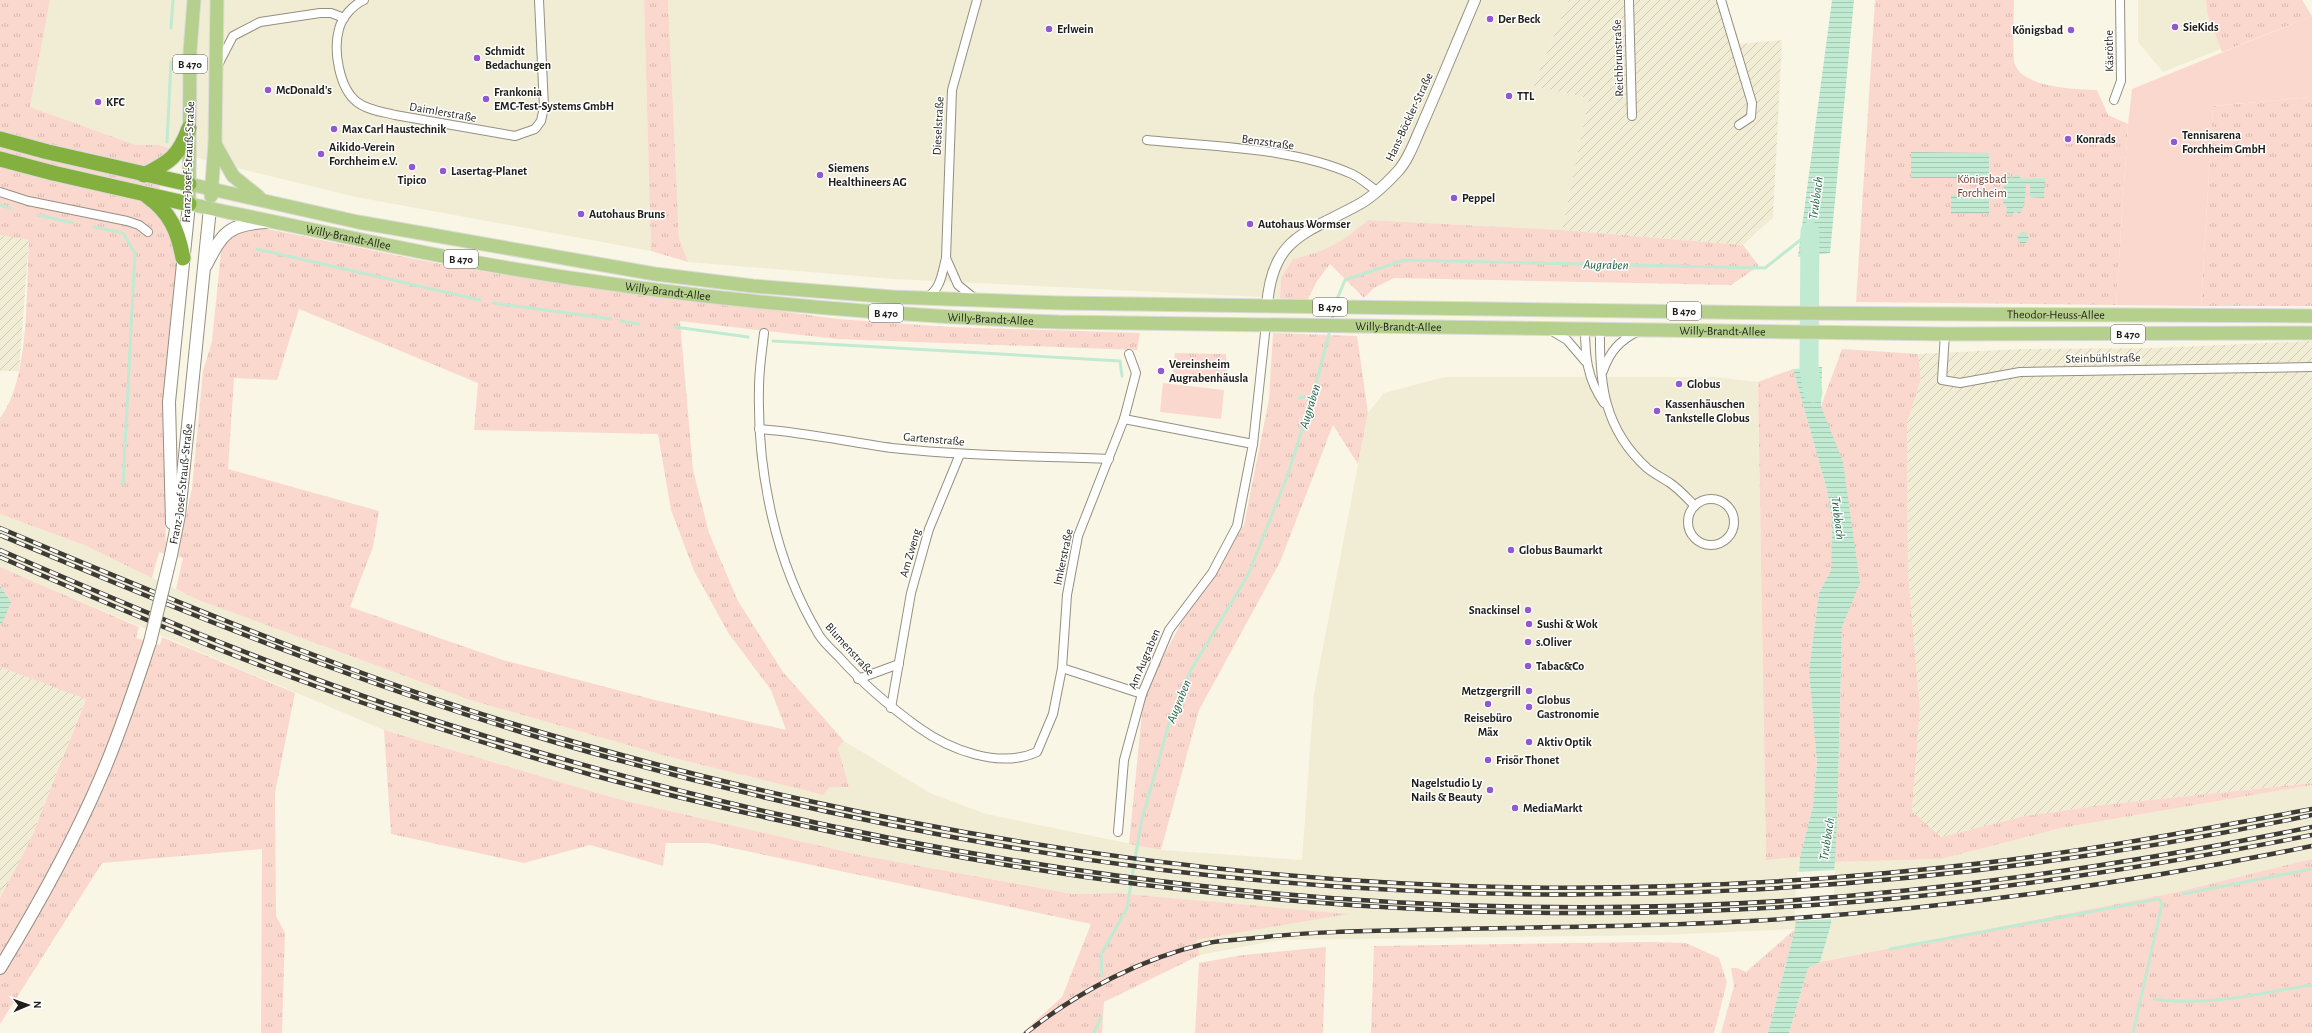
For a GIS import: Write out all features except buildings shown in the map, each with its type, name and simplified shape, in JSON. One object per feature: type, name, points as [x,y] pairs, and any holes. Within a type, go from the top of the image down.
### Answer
[{"type":"highway","points":[[144,174],[174,157],[182,147],[189,128]]},
{"type":"highway","points":[[0,138],[189,184]]},
{"type":"highway","points":[[0,159],[189,204]]},
{"type":"highway","points":[[142,193],[171,218],[180,242],[183,258]]},
{"type":"main road","name":"Franz-Josef-Strauß-Straße","points":[[172,549],[169,402],[189,204],[189,128],[194,0]]},
{"type":"main road","name":"Franz-Josef-Strauß-Straße","points":[[172,549],[179,515],[212,189],[217,69],[217,0]]},
{"type":"main road","points":[[215,143],[233,176],[265,201]]},
{"type":"main road","name":"B 470","points":[[189,184],[212,189]]},
{"type":"main road","name":"Willy-Brandt-Allee","points":[[212,189],[358,222],[655,274],[753,286],[977,300],[1267,306],[1774,313],[1847,312]]},
{"type":"main road","name":"B 470","points":[[189,204],[210,208]]},
{"type":"main road","name":"Willy-Brandt-Allee","points":[[210,208],[268,222],[480,263],[617,284],[834,309],[939,318],[1059,322],[1600,328],[1848,333]]},
{"type":"main road","points":[[203,271],[213,252],[231,229],[247,224],[268,222]]},
{"type":"main road","points":[[1266,324],[1267,306]]},
{"type":"main road","points":[[1585,310],[1585,328]]},
{"type":"main road","points":[[1600,310],[1600,328]]},
{"type":"main road","name":"Theodor-Heuss-Allee","points":[[1847,312],[2312,316]]},
{"type":"main road","points":[[1945,314],[1945,334]]},
{"type":"main road","name":"Theodor-Heuss-Allee","points":[[1848,333],[1945,334],[2312,332]]},
{"type":"main road","points":[[0,968],[74,834],[98,783],[127,712],[150,642],[172,549]]},
{"type":"street","name":"Daimlerstraße","points":[[364,0],[356,4],[344,18],[339,30],[338,59],[342,77],[347,89],[357,102],[377,111],[395,115],[515,136],[535,129],[541,121],[544,107],[539,0]]},
{"type":"street","name":"Dieselstraße","points":[[926,298],[935,293],[941,280],[946,258],[952,90],[977,0]]},
{"type":"street","name":"Hans-Böckler-Straße","points":[[1267,306],[1268,283],[1273,268],[1280,255],[1292,241],[1309,229],[1356,206],[1377,191],[1399,169],[1414,142],[1475,0]]},
{"type":"street","name":"Reichbrunstraße","points":[[1629,0],[1632,116]]},
{"type":"street","points":[[1721,0],[1752,103],[1750,116],[1739,125]]},
{"type":"street","name":"Käsröthe","points":[[2114,100],[2121,81],[2120,0]]},
{"type":"street","points":[[217,69],[223,52],[234,36],[260,22],[320,13],[331,13],[344,18]]},
{"type":"street","name":"Benzstraße","points":[[1147,140],[1273,153],[1324,163],[1354,175],[1377,191]]},
{"type":"street","points":[[0,192],[28,201],[127,221],[139,225],[148,232]]},
{"type":"street","name":"Dieselstraße","points":[[946,258],[958,285],[967,294],[977,300]]},
{"type":"street","name":"Am Augraben","points":[[1118,832],[1124,760],[1142,694],[1169,630],[1212,573],[1237,526],[1253,444],[1266,324]]},
{"type":"street","points":[[1543,328],[1558,333],[1567,340],[1586,361]]},
{"type":"street","points":[[1585,328],[1586,361],[1597,393],[1606,407],[1620,437],[1643,464],[1671,483],[1695,506]]},
{"type":"street","points":[[1600,328],[1602,374],[1606,407]]},
{"type":"street","points":[[1602,374],[1607,359],[1617,345],[1645,329]]},
{"type":"street","name":"Blumenstraße","points":[[764,333],[759,387],[759,429],[765,489],[788,574],[819,636],[858,679],[891,708],[929,735],[955,748],[986,757],[1025,758],[1037,752],[1053,714],[1062,668]]},
{"type":"street","name":"Steinbühlstraße","points":[[1945,334],[1942,380],[1960,383],[2020,372],[2312,367]]},
{"type":"street","name":"Imkerstraße","points":[[1062,668],[1067,595],[1078,536],[1124,419],[1136,373],[1129,354]]},
{"type":"street","points":[[1124,419],[1253,444]]},
{"type":"street","name":"Gartenstraße","points":[[759,429],[793,432],[892,448],[960,454],[1109,459]]},
{"type":"street","name":"Am Zweng","points":[[891,708],[911,593],[929,530],[960,454]]},
{"type":"street","points":[[1710,499],[1721,502],[1727,506],[1734,519],[1731,533],[1726,539],[1713,545],[1705,544],[1694,536],[1689,524],[1691,511],[1695,506],[1710,499]]},
{"type":"street","points":[[858,679],[899,664]]},
{"type":"street","points":[[1062,668],[1142,694]]},
{"type":"shaded area","points":[[50,0],[644,0],[651,251],[356,197],[204,160],[160,145],[136,145],[30,107]]},
{"type":"shaded area","points":[[668,0],[1569,0],[1533,86],[1589,98],[1562,230],[1368,220],[1345,240],[1321,252],[1293,259],[1281,277],[1280,298],[894,279],[688,262],[679,238]]},
{"type":"shaded area","points":[[1569,0],[1726,0],[1740,44],[1782,40],[1773,217],[1743,245],[1562,230],[1589,98],[1533,86]]},
{"type":"shaded area","name":"SieKids","points":[[2138,0],[2206,0],[2207,13],[2221,49],[2163,72],[2138,42]]},
{"type":"shaded area","points":[[0,235],[29,239],[19,371],[0,371]]},
{"type":"shaded area","points":[[2312,341],[2312,783],[2102,805],[2025,816],[1941,837],[1912,811],[1920,709],[1908,573],[1907,423],[1921,379],[1918,354],[2022,349],[2155,348]]},
{"type":"shaded area","points":[[1445,377],[1716,377],[1758,382],[1766,860],[1800,857],[1795,929],[1664,935],[1279,940],[1200,955],[1195,940],[1345,914],[1116,893],[1073,894],[860,855],[618,799],[384,730],[0,567],[0,514],[84,545],[198,600],[470,700],[666,756],[823,795],[830,787],[849,787],[838,748],[844,741],[930,793],[986,814],[1161,850],[1302,860],[1314,694],[1368,413],[1384,393]]},
{"type":"shaded area","points":[[0,667],[86,698],[30,841],[0,898]]},
{"type":"shaded area","points":[[2312,785],[2312,859],[2177,892],[1820,962],[1831,924],[1833,862],[1941,859],[2061,828]]},
{"type":"green space","points":[[0,0],[50,0],[30,107],[136,145],[160,145],[172,149],[153,208],[171,231],[177,259],[163,410],[166,554],[159,552],[152,578],[84,545],[0,514],[0,418],[10,402],[17,381],[22,358],[25,333],[29,240],[0,235]]},
{"type":"green space","points":[[644,0],[668,0],[679,238],[688,262],[651,251]]},
{"type":"green space","name":"Königsbad Forchheim","points":[[1875,0],[2014,0],[2014,61],[2020,73],[2040,83],[2052,86],[2097,90],[2108,115],[2128,124],[2116,305],[1856,302]]},
{"type":"green space","points":[[2206,0],[2302,0],[2312,16],[2222,52],[2207,13]]},
{"type":"green space","points":[[2312,16],[2312,97],[2213,106],[2201,306],[2116,305],[2128,124],[2132,89]]},
{"type":"green space","points":[[2312,97],[2312,306],[2201,306],[2213,106]]},
{"type":"green space","points":[[1368,220],[1562,230],[1743,245],[1759,266],[1731,285],[1394,278],[1374,288],[1364,298],[1330,264],[1317,281],[1307,301],[1280,298],[1281,277],[1293,259],[1334,245],[1350,235]]},
{"type":"green space","points":[[263,228],[463,268],[838,319],[949,327],[1140,333],[1137,350],[837,339],[680,321],[693,470],[709,533],[738,601],[783,672],[844,741],[838,748],[849,787],[830,787],[823,795],[666,756],[470,700],[198,600],[176,589],[183,558],[177,556],[192,488],[203,371],[212,341],[221,252],[231,236],[241,230]],"holes":[[[299,309],[478,383],[474,430],[658,434],[671,510],[694,571],[729,634],[771,690],[786,730],[655,700],[503,660],[350,607],[373,547],[379,511],[228,469],[234,378],[277,380]]]},
{"type":"green space","points":[[1273,333],[1357,336],[1368,413],[1358,464],[1333,425],[1280,562],[1199,710],[1161,850],[1129,844],[1144,692],[1184,618],[1244,525],[1269,399]]},
{"type":"green space","points":[[1842,349],[1918,354],[1921,379],[1907,423],[1908,573],[1920,709],[1912,811],[1941,837],[2025,816],[2102,805],[2312,783],[2312,785],[2061,828],[1941,859],[1833,862],[1837,825],[1842,627],[1850,607],[1821,406]]},
{"type":"green space","points":[[1175,353],[1226,354],[1228,383],[1172,378]]},
{"type":"green space","points":[[1793,369],[1827,490],[1832,519],[1831,570],[1819,593],[1809,671],[1817,763],[1813,806],[1800,857],[1766,860],[1758,382]]},
{"type":"green space","points":[[1163,383],[1224,390],[1221,419],[1160,412]]},
{"type":"green space","points":[[0,567],[139,627],[136,638],[160,645],[162,637],[295,693],[275,793],[276,916],[285,933],[282,1033],[261,1033],[262,849],[102,863],[0,1024],[0,898],[30,841],[86,699],[0,667]]},
{"type":"green space","points":[[384,730],[618,799],[860,855],[1073,894],[1116,893],[1348,914],[1196,940],[1200,955],[1104,1002],[1102,1033],[1022,1033],[1062,997],[1091,924],[708,843],[666,843],[663,866],[590,845],[524,863],[391,834]]},
{"type":"green space","points":[[2312,859],[2312,1033],[1789,1033],[1808,968],[1820,962],[2177,892]]},
{"type":"green space","points":[[1795,929],[1768,1033],[1721,1033],[1734,986],[1731,968],[1737,968],[1746,972]]},
{"type":"green space","points":[[1648,942],[1686,943],[1719,958],[1727,982],[1714,1033],[1371,1033],[1374,946]]},
{"type":"green space","points":[[1326,947],[1323,1033],[1195,1033],[1199,963],[1243,955]]},
{"type":"water","points":[[1832,0],[1854,0],[1830,253],[1798,257]]},
{"type":"water","points":[[1911,152],[1989,153],[1989,178],[1911,178]]},
{"type":"water","points":[[2005,173],[2009,174],[2011,178],[2018,174],[2021,179],[2045,178],[2044,198],[2030,197],[2030,184],[2026,184],[2024,203],[2020,214],[2015,211],[2012,215],[2008,215],[2006,211],[2007,206],[2003,204],[2004,183],[2001,179]]},
{"type":"water","points":[[1951,195],[1989,195],[1989,214],[1951,214]]},
{"type":"water","points":[[2021,233],[2025,233],[2027,234],[2027,242],[2021,243],[2018,240],[2018,236]]},
{"type":"water","points":[[1822,367],[1821,406],[1843,462],[1860,583],[1842,627],[1837,825],[1831,924],[1820,962],[1808,968],[1789,1033],[1768,1033],[1795,929],[1800,857],[1813,806],[1817,763],[1809,671],[1819,593],[1831,570],[1832,519],[1827,490],[1793,369]]},
{"type":"water","points":[[0,586],[11,602],[2,624],[0,625]]},
{"type":"pier","points":[[1835,870],[1833,919],[1794,921],[1797,872]]},
{"type":"waterway","points":[[171,28],[173,0]]},
{"type":"waterway","points":[[167,142],[171,62]]},
{"type":"waterway","points":[[0,205],[10,208]]},
{"type":"waterway","points":[[38,215],[73,223]]},
{"type":"waterway","points":[[94,227],[123,233],[135,253],[123,484]]},
{"type":"waterway","name":"Trubbach","points":[[1810,231],[1809,368],[1813,393]]},
{"type":"waterway","name":"Augraben","points":[[1335,304],[1345,280],[1404,260],[1765,268],[1803,238]]},
{"type":"waterway","points":[[257,249],[480,300]]},
{"type":"waterway","points":[[493,303],[611,319]]},
{"type":"waterway","name":"Augraben","points":[[1332,322],[1334,310]]},
{"type":"waterway","points":[[621,321],[639,324]]},
{"type":"waterway","points":[[675,327],[748,337]]},
{"type":"waterway","name":"Augraben","points":[[1102,976],[1101,955],[1127,908],[1141,823],[1172,713],[1191,670],[1248,575],[1287,477],[1313,395],[1330,330]]},
{"type":"waterway","points":[[773,341],[1120,361],[1122,376]]},
{"type":"waterway","points":[[1299,398],[1313,395]]},
{"type":"waterway","points":[[2183,894],[2312,869]]},
{"type":"waterway","points":[[1890,949],[2159,899],[2162,904],[2133,1033]]},
{"type":"waterway","points":[[2155,999],[2174,1001],[2214,1000],[2312,985]]},
{"type":"waterway","name":"Augraben","points":[[1094,1033],[1101,1017]]},
{"type":"railway","points":[[0,528],[182,603],[319,657],[418,693],[580,744],[690,773],[800,799],[908,822],[1016,841],[1125,857],[1234,870],[1344,880],[1454,886],[1564,888],[1713,885],[1868,875],[2025,858],[2148,839],[2312,809]]},
{"type":"railway","points":[[0,535],[148,597],[298,655],[373,683],[526,734],[672,775],[881,823],[1022,849],[1163,870],[1307,884],[1451,892],[1595,894],[1740,890],[1884,880],[2028,864],[2170,842],[2312,815]]},
{"type":"railway","points":[[0,550],[173,623],[289,669],[407,711],[466,730],[626,776],[788,816],[951,849],[1116,876],[1283,894],[1449,905],[1616,907],[1782,901],[1849,896],[1982,882],[2048,873],[2180,852],[2312,827]]},
{"type":"railway","points":[[0,557],[98,600],[304,682],[426,724],[592,775],[777,820],[909,848],[1043,871],[1177,889],[1312,902],[1447,910],[1583,913],[1718,910],[1853,902],[1968,891],[2141,866],[2312,835]]},
{"type":"railway","points":[[1026,1033],[1068,1003],[1112,978],[1159,957],[1183,949],[1214,942],[1294,934],[1334,932],[1690,924],[1849,914],[1916,908],[2048,892],[2181,871],[2312,846]]},
{"type":"place","name":"Der Beck","points":[[1490,19]]},
{"type":"place","name":"SieKids","points":[[2175,27]]},
{"type":"place","name":"Erlwein","points":[[1049,29]]},
{"type":"place","name":"Königsbad","points":[[2071,30]]},
{"type":"place","name":"Schmidt Bedachungen","points":[[477,58]]},
{"type":"place","name":"McDonald's","points":[[268,90]]},
{"type":"place","name":"TTL","points":[[1509,96]]},
{"type":"place","name":"Frankonia EMC-Test-Systems GmbH","points":[[486,99]]},
{"type":"place","name":"KFC","points":[[98,102]]},
{"type":"place","name":"Max Carl Haustechnik","points":[[334,129]]},
{"type":"place","name":"Konrads","points":[[2068,139]]},
{"type":"place","name":"Tennisarena Forchheim GmbH","points":[[2174,142]]},
{"type":"place","name":"Aikido-Verein Forchheim e.V.","points":[[321,154]]},
{"type":"place","name":"Tipico","points":[[412,167]]},
{"type":"place","name":"Lasertag-Planet","points":[[443,171]]},
{"type":"place","name":"Siemens Healthineers AG","points":[[820,175]]},
{"type":"place","name":"Peppel","points":[[1454,198]]},
{"type":"place","name":"Autohaus Bruns","points":[[581,214]]},
{"type":"place","name":"Autohaus Wormser","points":[[1250,224]]},
{"type":"place","name":"Vereinsheim Augrabenhäusla","points":[[1161,371]]},
{"type":"place","name":"Globus","points":[[1679,384]]},
{"type":"place","name":"Kassenhäuschen Tankstelle Globus","points":[[1657,411]]},
{"type":"place","name":"Globus Baumarkt","points":[[1511,550]]},
{"type":"place","name":"Snackinsel","points":[[1528,610]]},
{"type":"place","name":"Sushi & Wok","points":[[1529,624]]},
{"type":"place","name":"s.Oliver","points":[[1528,642]]},
{"type":"place","name":"Tabac&Co","points":[[1528,666]]},
{"type":"place","name":"Metzgergrill","points":[[1529,691]]},
{"type":"place","name":"Reisebüro Mäx","points":[[1488,704]]},
{"type":"place","name":"Globus Gastronomie","points":[[1529,707]]},
{"type":"place","name":"Aktiv Optik","points":[[1529,742]]},
{"type":"place","name":"Frisör Thonet","points":[[1488,760]]},
{"type":"place","name":"Nagelstudio Ly Nails & Beauty","points":[[1490,790]]},
{"type":"place","name":"MediaMarkt","points":[[1515,808]]}]
